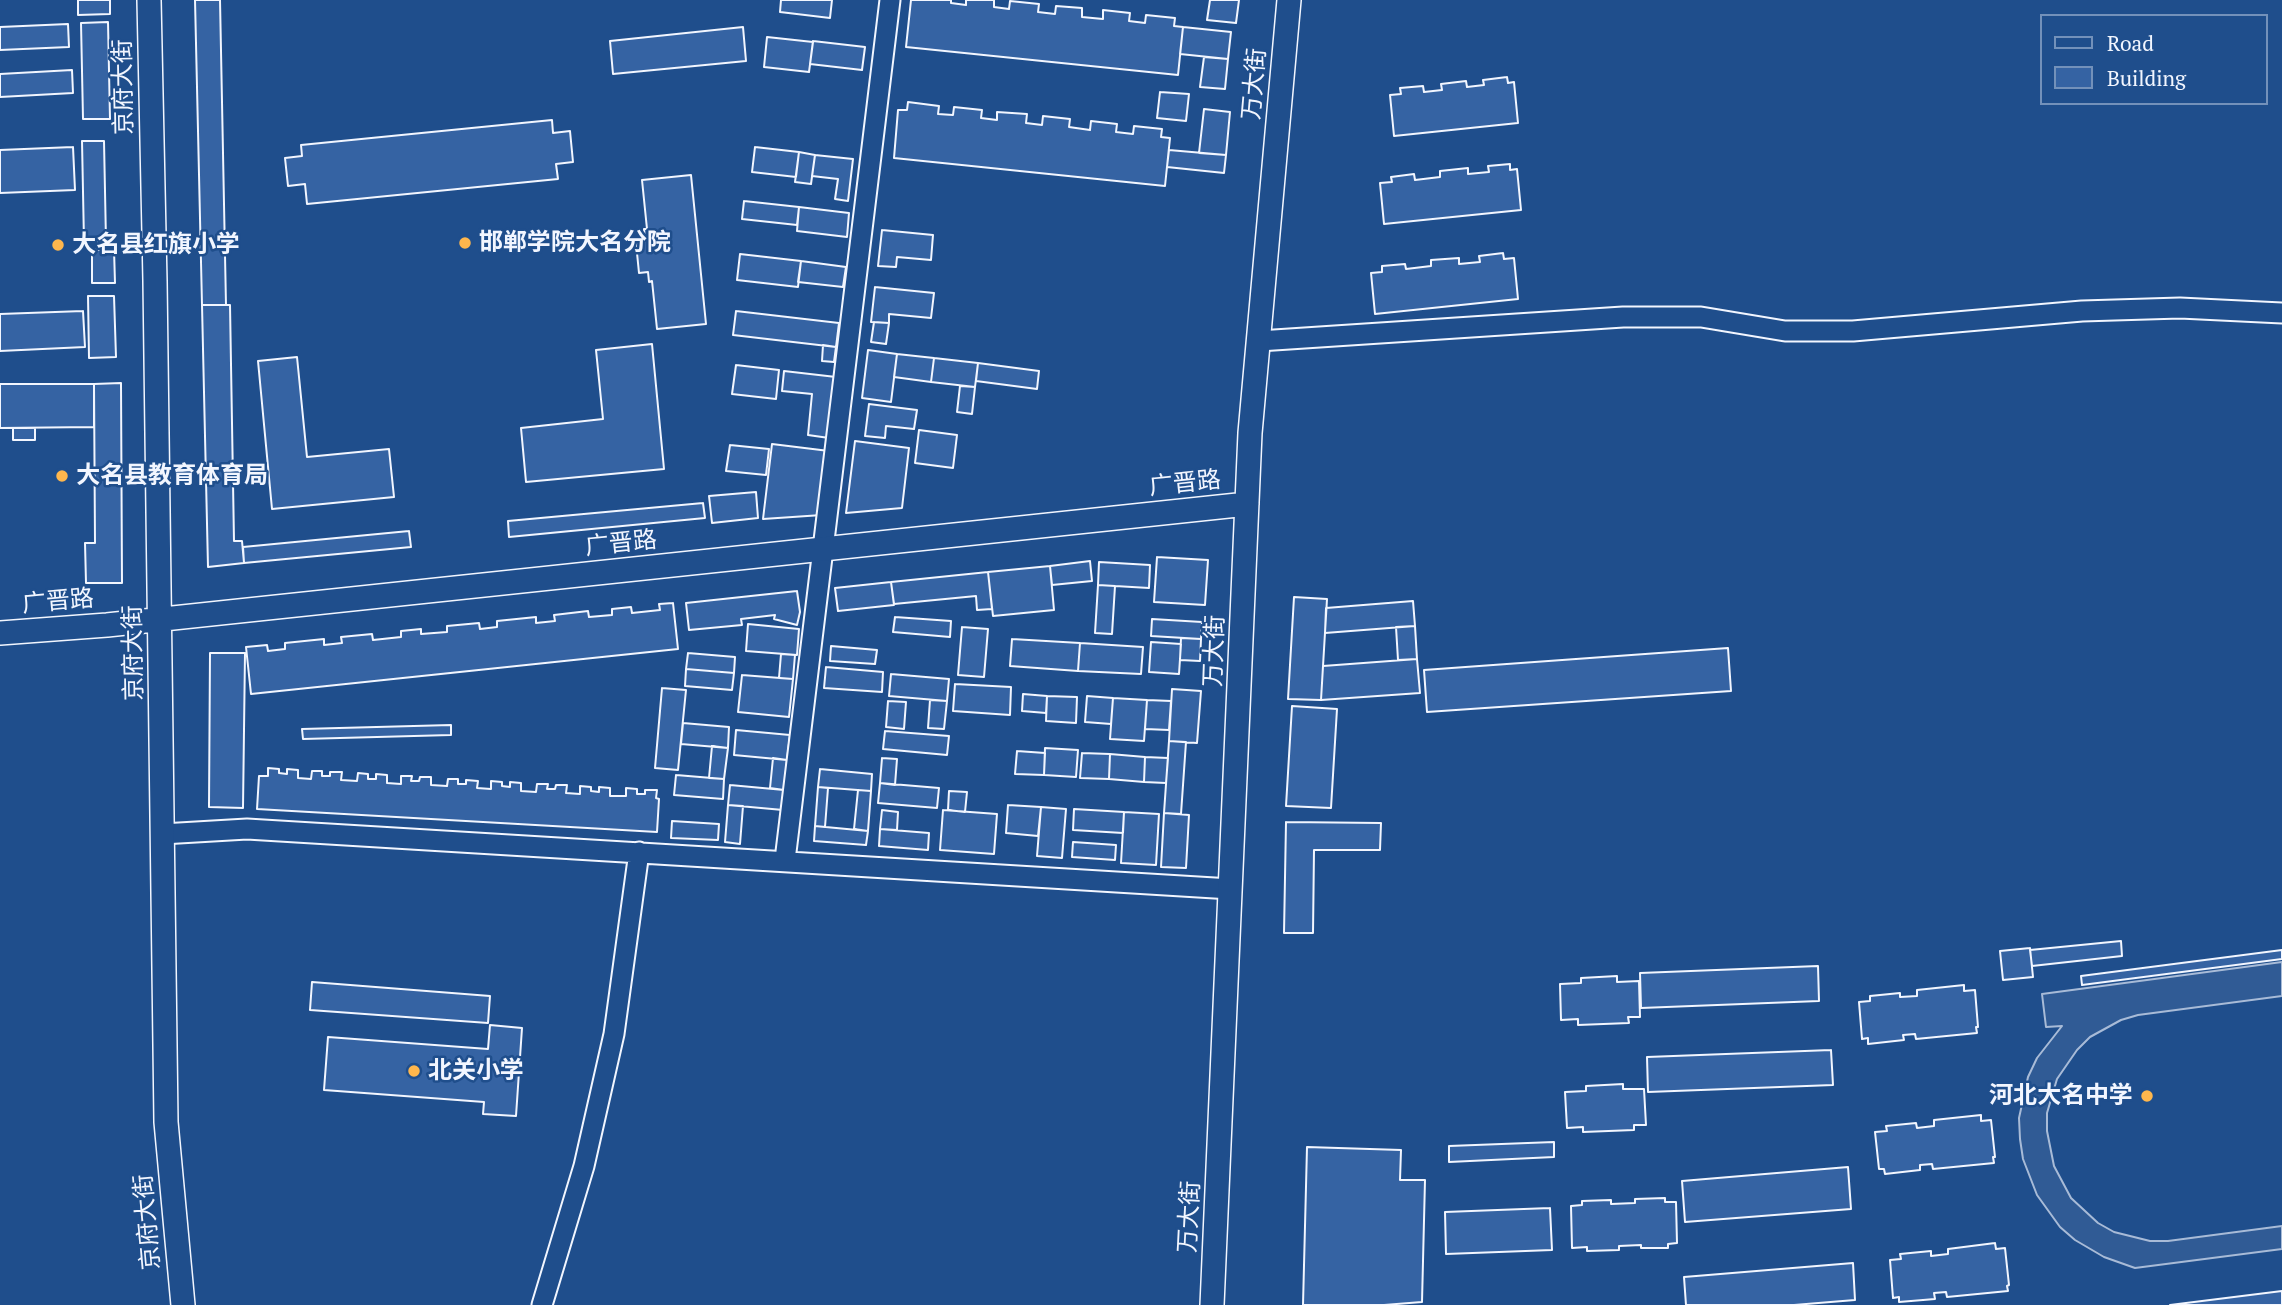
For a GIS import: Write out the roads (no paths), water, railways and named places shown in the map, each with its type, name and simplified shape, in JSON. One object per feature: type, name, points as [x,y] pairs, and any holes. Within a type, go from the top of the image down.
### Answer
[{"type":"street","name":"京府大街","points":[[149,0],[166,1122],[183,1305]]},
{"type":"street","points":[[785,860],[890,0]]},
{"type":"street","name":"万大街","points":[[1212,1305],[1250,433],[1289,0]]},
{"type":"street","points":[[1259,341],[1623,317],[1701,317],[1785,331],[1853,331],[2082,311],[2180,308],[2282,313]]},
{"type":"street","name":"广晋路","points":[[0,634],[1247,504]]},
{"type":"street","points":[[162,834],[247,829],[1231,889]]},
{"type":"street","points":[[542,1305],[584,1166],[614,1034],[639,852]]},
{"type":"place","name":"邯郸学院大名分院","points":[[465,243]]},
{"type":"place","name":"大名县红旗小学","points":[[58,245]]},
{"type":"place","name":"大名县教育体育局","points":[[62,476]]},
{"type":"place","name":"北关小学","points":[[414,1071]]},
{"type":"place","name":"河北大名中学","points":[[2147,1096]]}]
